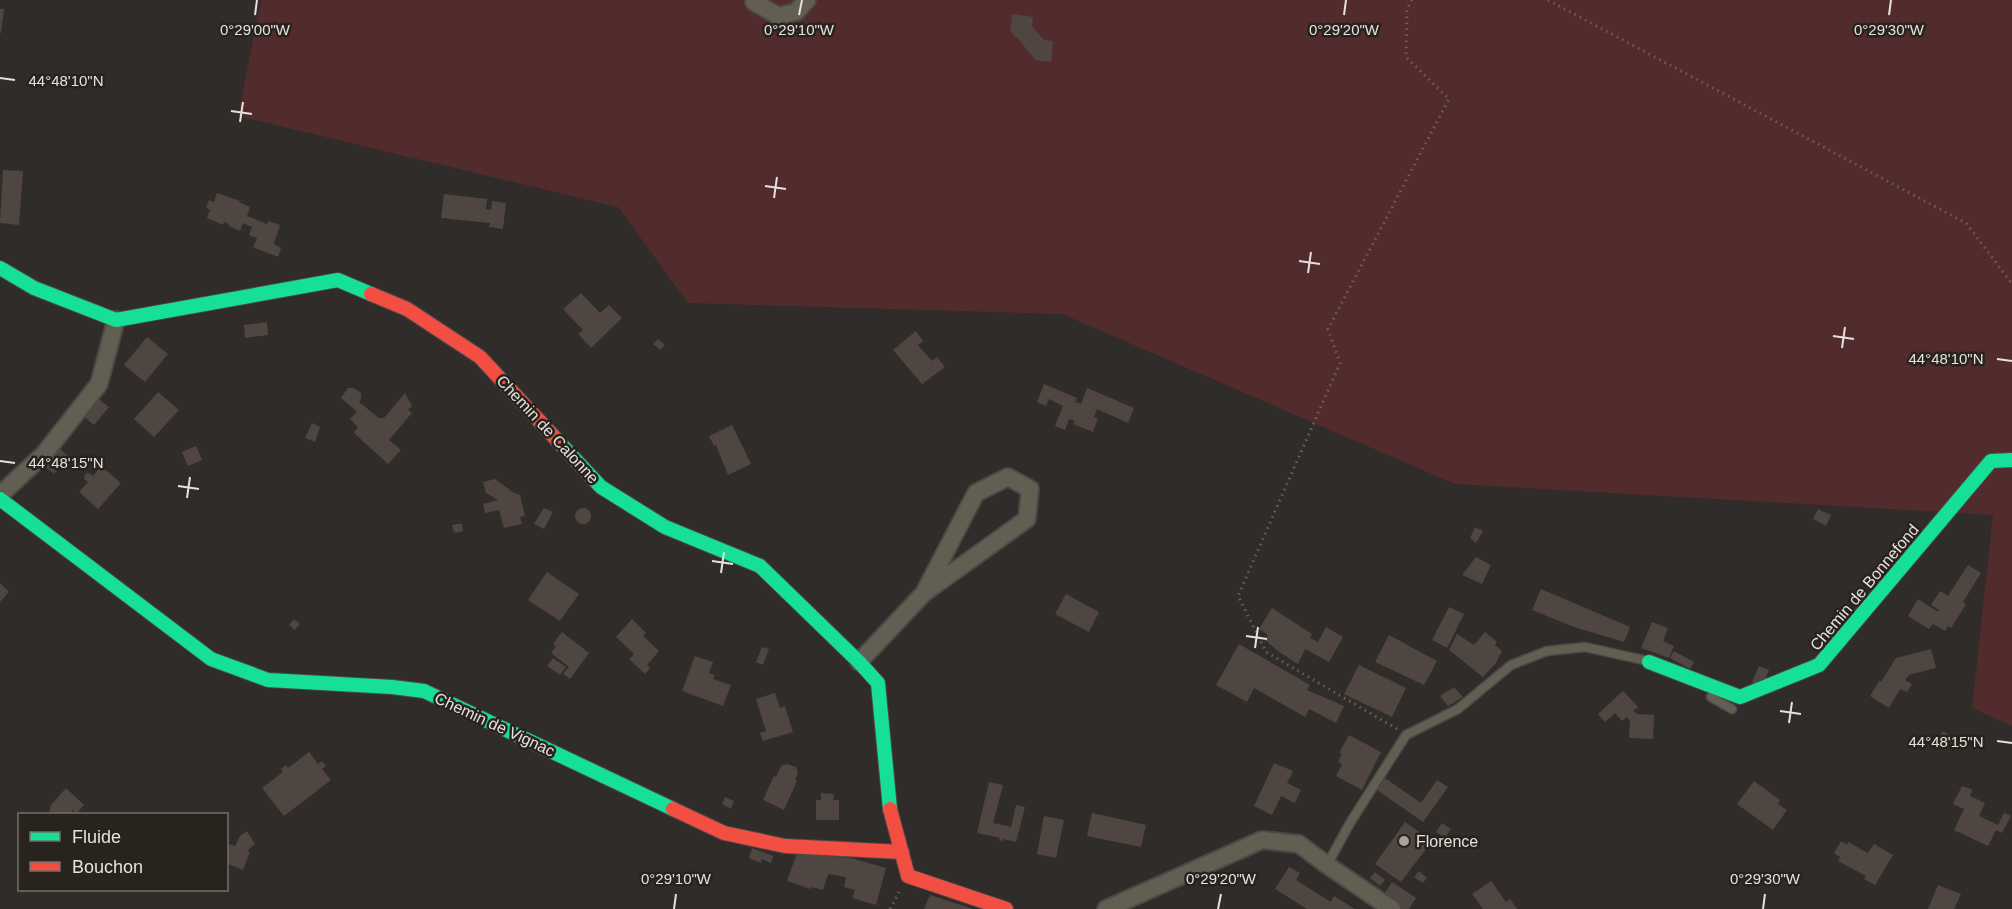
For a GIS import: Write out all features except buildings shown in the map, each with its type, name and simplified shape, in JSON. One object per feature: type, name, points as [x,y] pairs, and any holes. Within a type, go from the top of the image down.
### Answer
[{"type":"street","points":[[754,0],[778,16],[796,12],[807,0]]},
{"type":"street","points":[[0,268],[34,288],[116,320],[99,384],[44,454],[0,497]]},
{"type":"street","name":"Chemin de Calonne","points":[[116,320],[338,280],[407,309],[480,357],[601,487],[665,527],[760,566],[860,662],[878,683],[889,804],[902,852]]},
{"type":"street","name":"Chemin de Bonnefond","points":[[1649,662],[1740,697],[1820,665],[1991,460],[2012,460]]},
{"type":"street","points":[[860,662],[924,593],[1027,519],[1030,489],[1008,477],[976,493],[924,593]]},
{"type":"street","name":"Chemin de Vignac","points":[[0,497],[211,659],[268,680],[371,685],[424,691],[724,833],[785,846],[902,852]]},
{"type":"street","points":[[1106,909],[1262,840],[1299,844],[1392,909]]},
{"type":"street","points":[[902,852],[908,876],[1006,909]]},
{"type":"lane","points":[[1327,865],[1350,823],[1406,735],[1458,709],[1511,665],[1547,651],[1586,647],[1649,662],[1732,709]]},
{"type":"path","points":[[1406,735],[1266,652],[1238,596],[1340,363],[1328,329],[1449,99],[1406,57],[1407,9],[1412,0]]},
{"type":"path","points":[[1548,0],[1966,223],[2012,284]]},
{"type":"shaded area","points":[[261,0],[2012,0],[2012,726],[1972,708],[1993,515],[1455,484],[1062,314],[688,303],[618,207],[238,116]]},
{"type":"traffic: fast","points":[[0,268],[34,288],[116,320],[338,280],[371,294]]},
{"type":"traffic: fast","points":[[557,440],[601,487],[665,527],[760,566],[878,683],[890,809]]},
{"type":"traffic: fast","points":[[1649,662],[1740,697],[1819,665],[1991,461],[2012,460]]},
{"type":"traffic: fast","points":[[0,499],[211,659],[268,680],[424,691],[673,809]]},
{"type":"traffic: jam","points":[[371,294],[407,309],[480,357],[557,440]]},
{"type":"traffic: jam","points":[[673,809],[724,833],[785,846],[902,852]]},
{"type":"traffic: jam","points":[[890,809],[908,876],[1006,909]]},
{"type":"place","name":"Florence","points":[[1404,841]]}]
